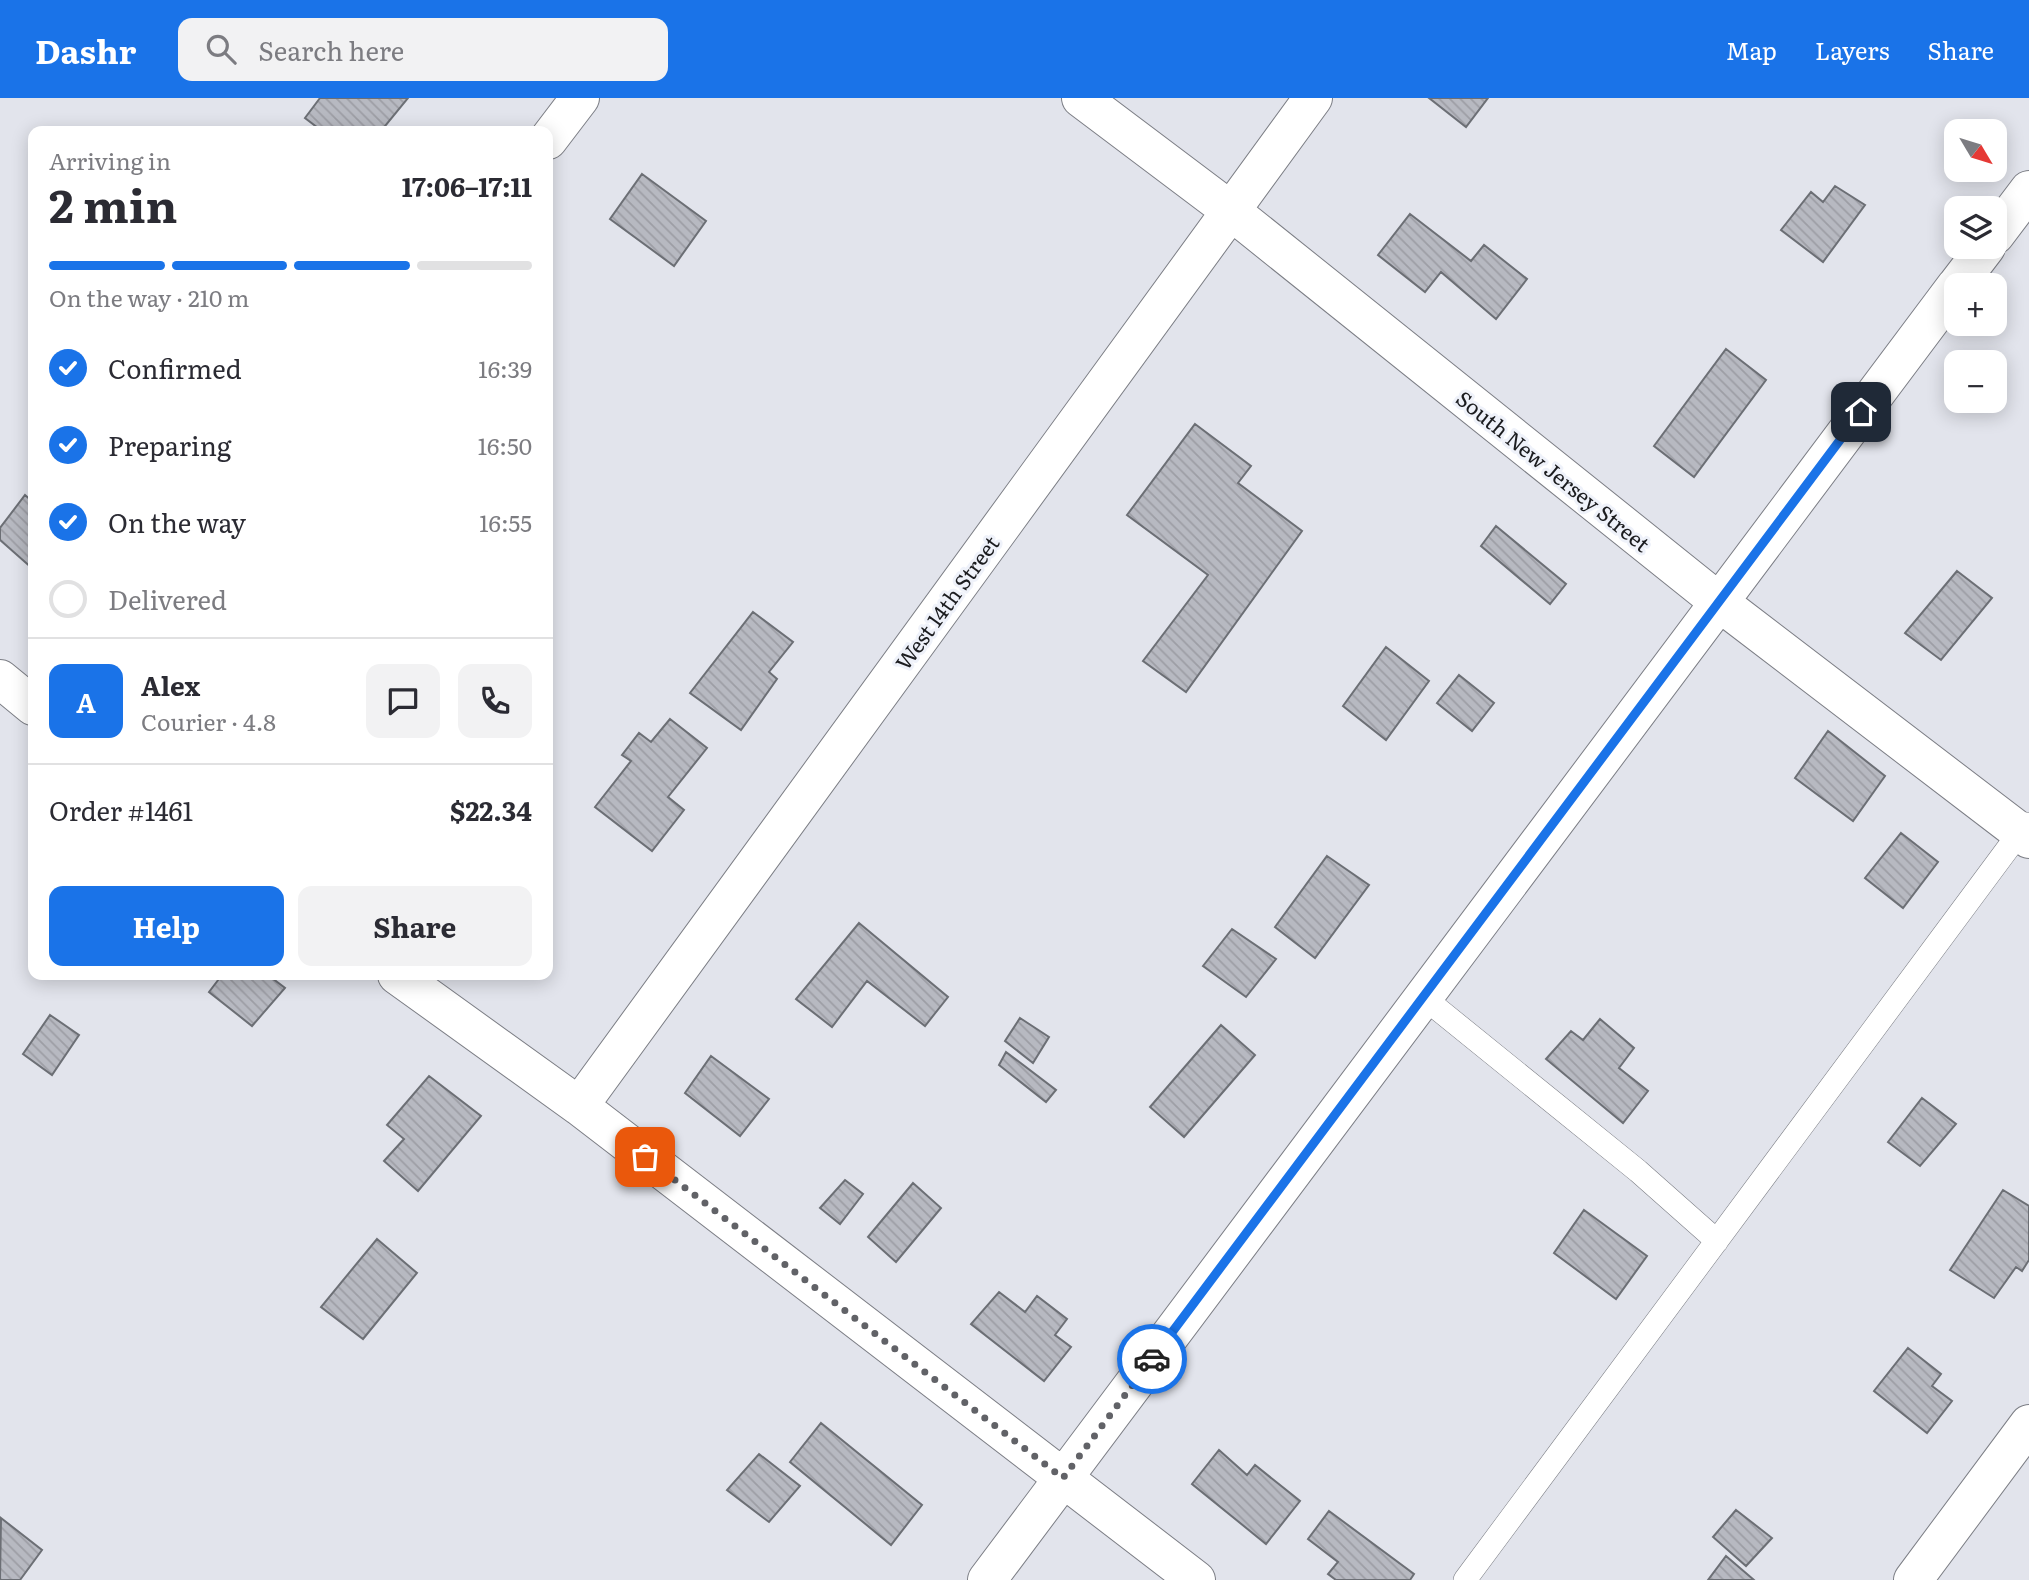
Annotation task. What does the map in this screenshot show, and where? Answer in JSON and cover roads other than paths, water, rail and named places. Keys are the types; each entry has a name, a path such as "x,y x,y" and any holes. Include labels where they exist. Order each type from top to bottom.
{"street":[{"path":"553,133 579,98"},
{"name":"South New Jersey Street","path":"1081,98 1231,211 1719,602 2026,831"},
{"name":"West 14th Street","path":"579,1106 1313,98"},
{"path":"2007,219 2029,190"},
{"path":"987,1580 1944,303"},
{"path":"0,679 28,702"},
{"path":"404,980 579,1106 1196,1580"},
{"path":"1913,1580 2029,1424"}],"lane":[{"path":"1465,1580 2026,831"},
{"path":"1423,997 1638,1171 1717,1241"}]}
